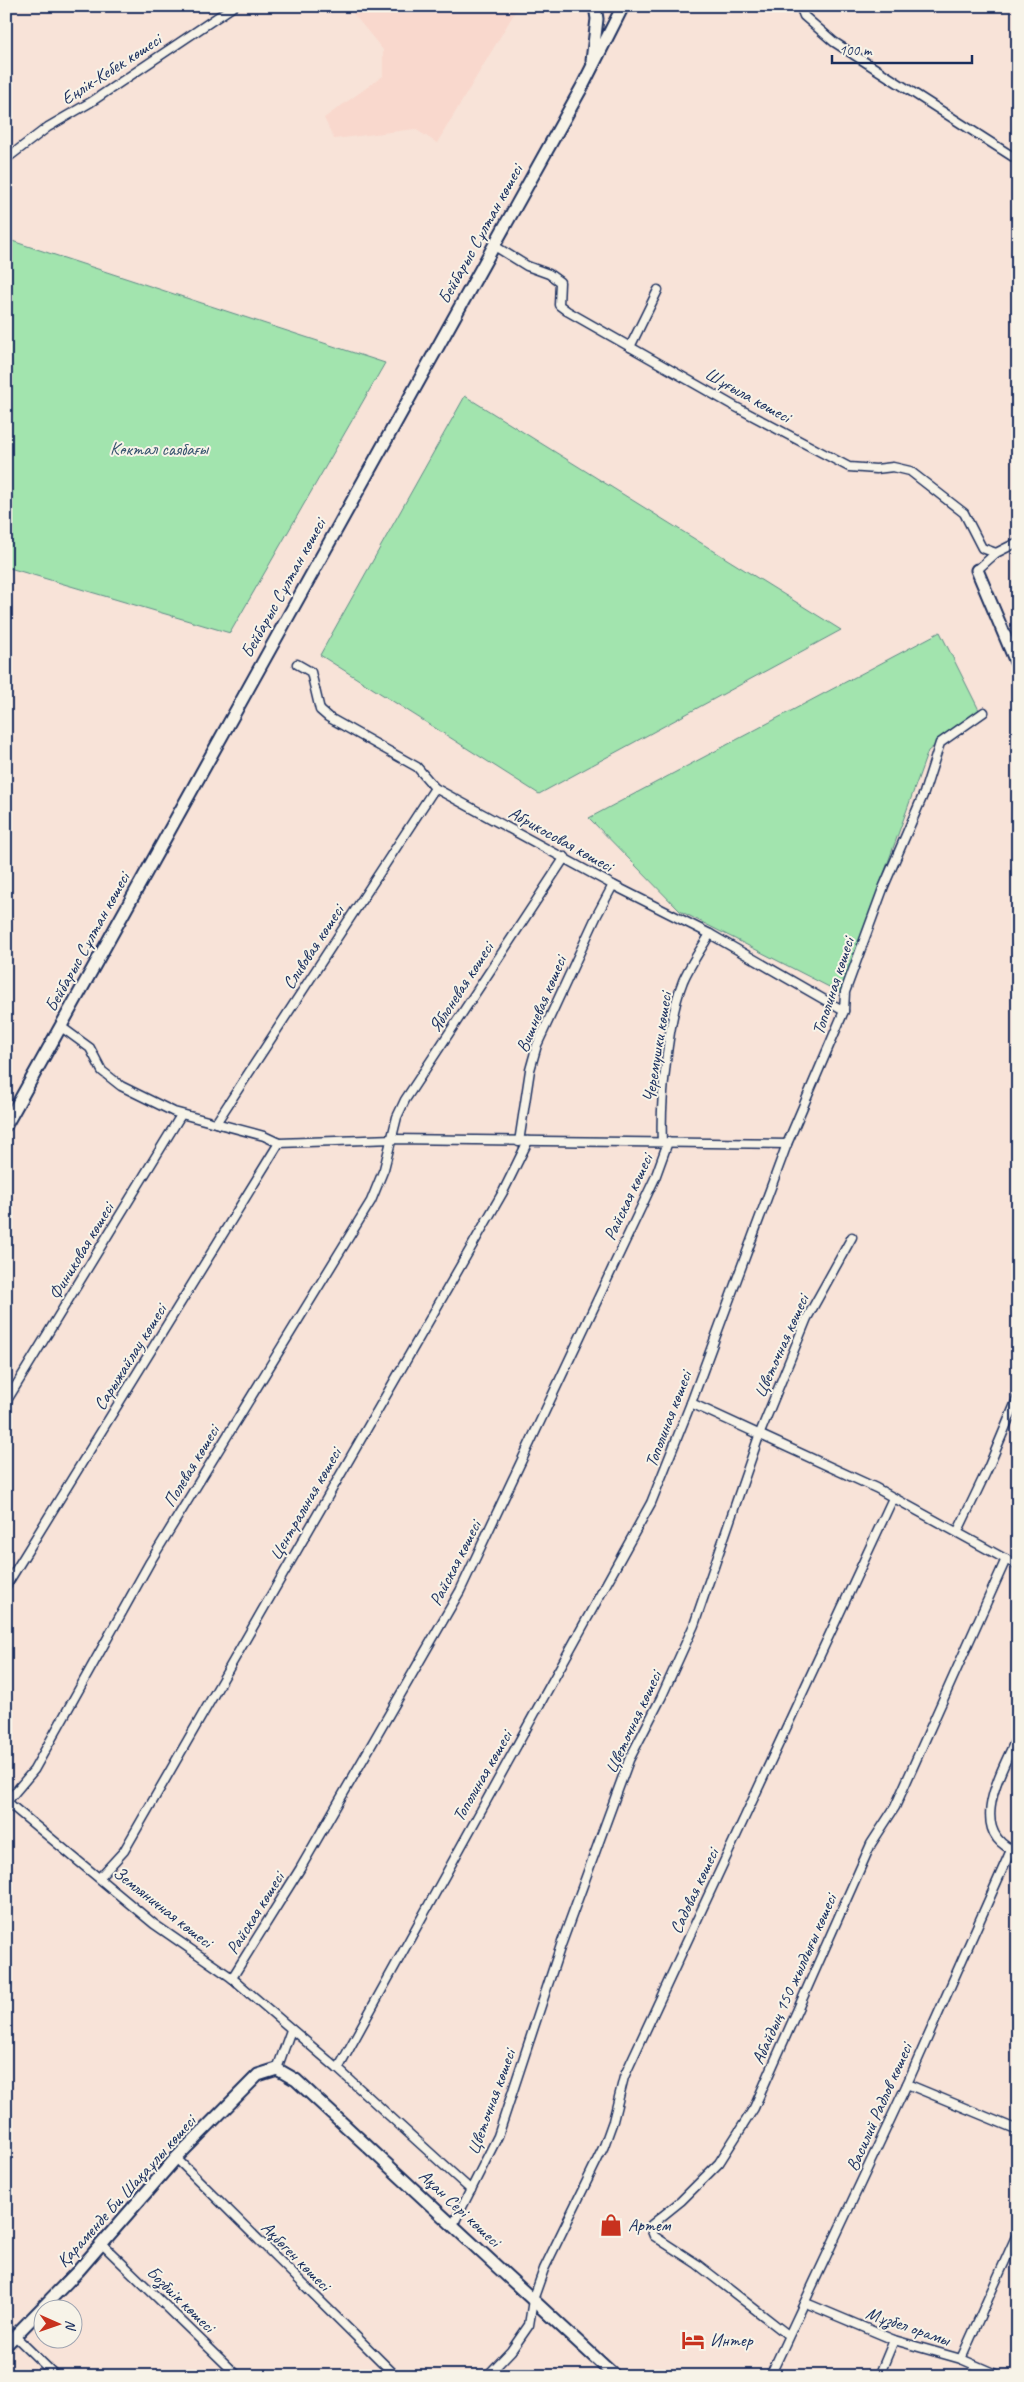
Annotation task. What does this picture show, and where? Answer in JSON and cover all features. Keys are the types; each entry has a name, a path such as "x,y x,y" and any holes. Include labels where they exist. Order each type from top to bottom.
{"street":[{"name":"Еңлік-Кебек көшесі","path":"6,159 48,127 91,102 234,6"},
{"path":"591,68 597,19 595,6"},
{"name":"Бейбарыс Сұлтан көшесі","path":"6,1125 591,68 623,6"},
{"path":"800,6 804,16 834,42 1018,160"},
{"name":"Шұғыла көшесі","path":"493,245 526,266 549,274 560,282 558,305 734,406 849,467 876,470 893,466 910,471 928,487 964,513 982,548 996,553"},
{"path":"630,346 658,290"},
{"path":"1018,542 996,553 976,570 1018,667"},
{"name":"Абрикосовая көшесі","path":"296,664 311,672 320,710 328,717 417,767 435,788 565,857 613,885 710,934 844,1011"},
{"name":"Тополиная көшесі","path":"338,2069 646,1511 691,1403 787,1144 844,1011 845,992 848,983 884,886 924,793 940,743 984,712"},
{"name":"Сливовая көшесі","path":"216,1123 435,788"},
{"name":"Яблоневая көшесі","path":"393,1138 397,1117 405,1100 565,857"},
{"name":"Вишневая көшесі","path":"519,1142 530,1070 537,1046 597,915 613,885"},
{"name":"Черемушки көшесі","path":"665,1142 662,1112 677,1001 684,981 710,934"},
{"path":"60,1026 90,1048 102,1071 121,1086 181,1114 264,1136 279,1143 393,1138 519,1142 787,1144"},
{"name":"Финиковая көшесі","path":"6,1402 181,1114"},
{"name":"Полевая көшесі","path":"7,1802 34,1770 150,1562 370,1201 393,1138"},
{"name":"Центральная көшесі","path":"100,1878 124,1851 503,1192 528,1141"},
{"name":"Райская көшесі","path":"232,1978 300,1869 460,1591 655,1178 665,1142"},
{"name":"Сарыжайлау көшесі","path":"6,1586 279,1143"},
{"name":"Цветочная көшесі","path":"453,2225 498,2136 561,1945 629,1760 661,1698 694,1625 760,1433 807,1318 852,1237"},
{"path":"958,1531 989,1466 1018,1397"},
{"path":"691,1403 760,1433 893,1498 958,1531 1018,1566"},
{"name":"Садовая көшесі","path":"488,2376 511,2351 529,2325 533,2300 551,2253 604,2146 613,2121 624,2077 893,1498"},
{"name":"Абайдың 150 жылдығы көшесі","path":"788,2335 697,2264 654,2236 650,2226 681,2201 719,2163 754,2108 871,1844 898,1800 1006,1558"},
{"path":"1014,1850 1000,1839 993,1829 989,1817 990,1803 1018,1735"},
{"name":"Земляничная көшесі","path":"7,1802 154,1924 232,1978 338,2069 471,2190"},
{"name":"Василий Радлов көшесі","path":"770,2376 788,2335 806,2303 1014,1850"},
{"path":"277,2069 291,2030"},
{"name":"Ақан Сері көшесі","path":"277,2069 296,2080 615,2376"},
{"name":"Қараменде Би Шақаұлы көшесі","path":"6,2345 102,2244 176,2158 258,2075 277,2069"},
{"path":"907,2084 1018,2130"},
{"name":"Ақбөген көшесі","path":"176,2158 396,2376"},
{"path":"961,2359 1018,2232"},
{"name":"Бозбиік көшесі","path":"102,2244 238,2376"},
{"name":"Мұзбел орамы","path":"806,2303 894,2340 961,2359 1000,2376"},
{"path":"15,2336 56,2376"},
{"path":"879,2376 894,2340"}],"shaded area":[{"path":"347,6 524,6 515,12 437,143 415,129 334,139 324,118 383,76 383,50"}],"green space":[{"name":"Көктал саябағы","path":"6,239 385,363 230,633 6,567"},
{"path":"465,396 841,630 539,794 320,655"},
{"path":"940,632 979,710 928,751 841,993 680,911 589,818"}],"place":[{"name":"Артем","path":"611,2225"},
{"name":"Интер","path":"693,2340"}]}
